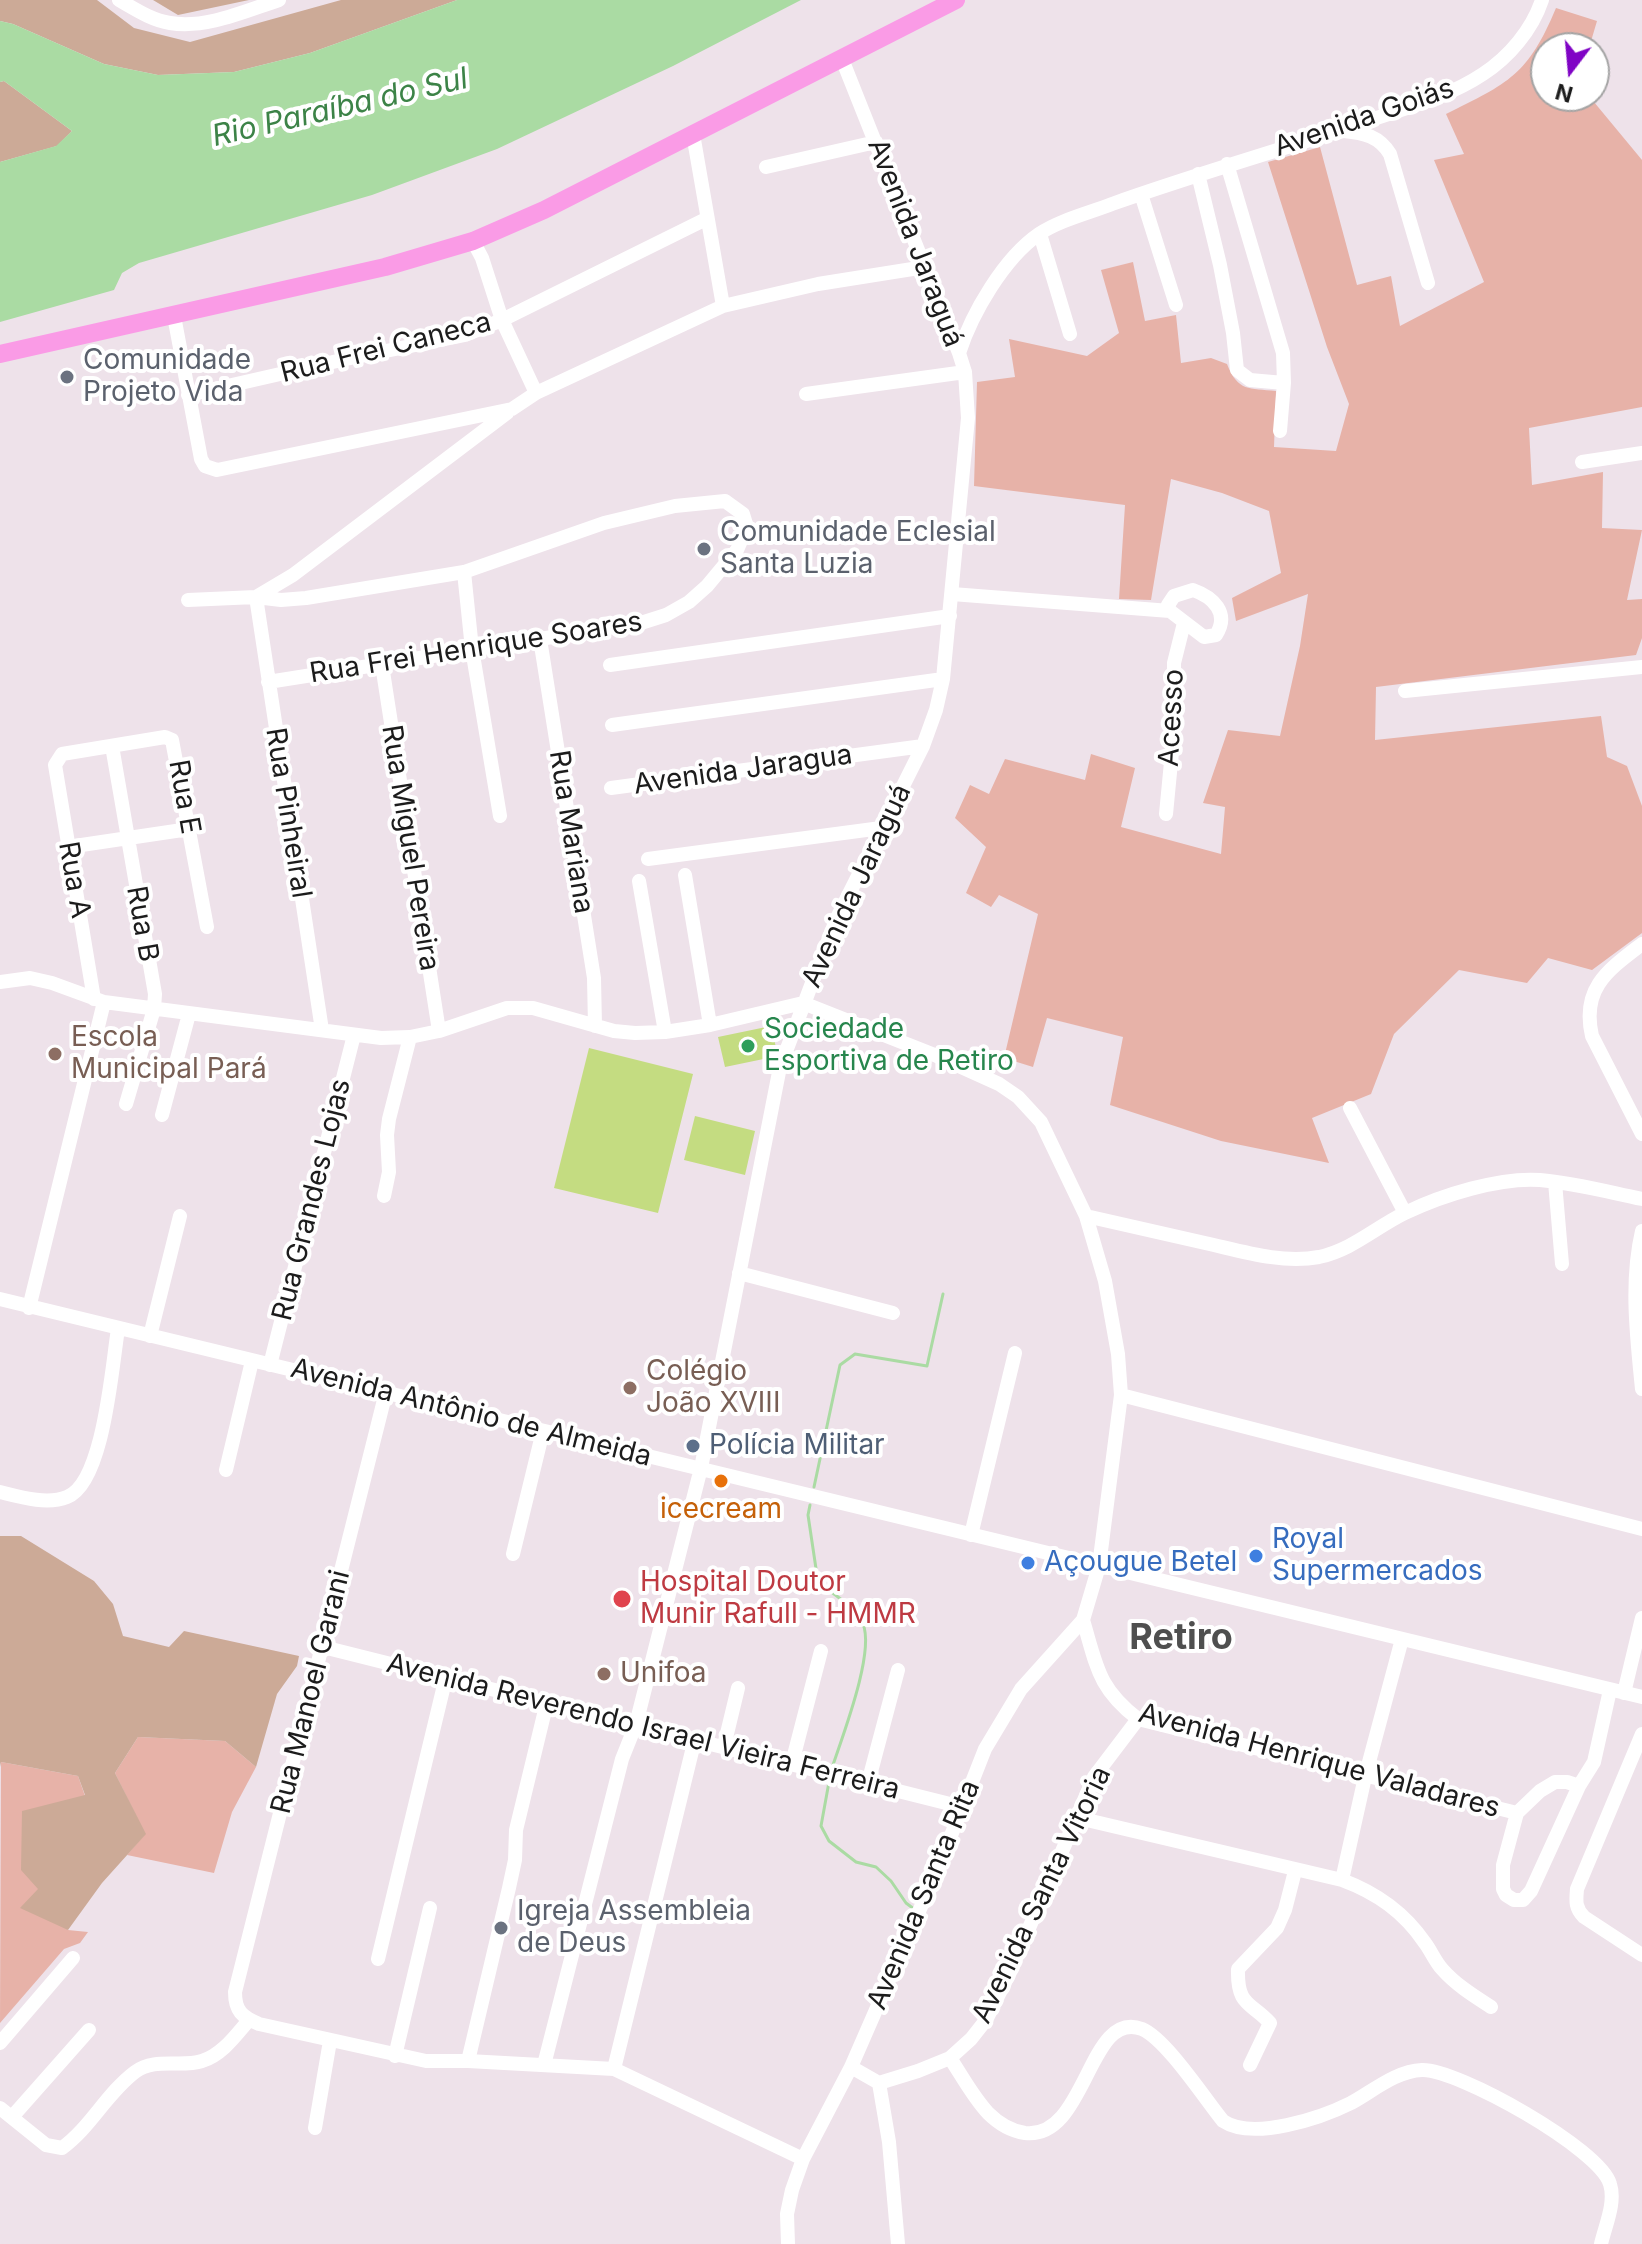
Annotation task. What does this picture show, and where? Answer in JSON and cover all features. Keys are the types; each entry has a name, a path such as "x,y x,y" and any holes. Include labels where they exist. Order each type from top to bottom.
{"main road":[{"path":"0,354 385,267 473,241 544,210 956,0"}],"street":[{"path":"119,0 149,17 169,23 192,24 232,16 279,0"},
{"name":"Avenida Goiás","path":"959,353 980,302 1020,251 1040,234 1227,164 1448,94 1484,74 1516,47 1542,0"},
{"name":"Avenida Jaraguá","path":"544,2065 701,1468 780,1067 836,920 923,746 943,679 968,418 965,372 842,59"},
{"path":"1340,130 1371,136 1383,143 1390,154 1428,283"},
{"path":"693,134 723,306"},
{"path":"766,167 876,142"},
{"path":"1227,164 1283,353 1280,431"},
{"path":"1198,174 1220,265 1237,370 1250,380 1284,383"},
{"path":"1141,194 1176,305"},
{"name":"Rua Frei Caneca","path":"188,395 465,335 502,320 706,219"},
{"path":"1040,234 1070,334"},
{"path":"473,241 482,258 502,320 536,393"},
{"path":"256,597 293,575 536,393 723,306 818,284 925,267"},
{"path":"174,316 201,459 205,466 217,470 512,409"},
{"path":"806,394 965,372"},
{"path":"1582,462 1642,453"},
{"name":"Rua Frei Henrique Soares","path":"188,600 306,598 464,572 604,523 675,506 725,501 743,514 747,527 745,538 707,586 689,602 666,615 644,622 268,682"},
{"path":"464,572 472,649 500,816"},
{"path":"952,594 1170,611 1204,637 1216,635 1222,621 1216,603 1205,594 1193,590 1182,592 1170,601 1170,611"},
{"name":"Rua Pinheiral","path":"256,597 322,1030"},
{"path":"610,665 950,616"},
{"name":"Acesso","path":"1166,814 1174,731 1174,663 1184,623"},
{"name":"Rua Mariana","path":"540,639 594,978 595,1026"},
{"name":"Rua Miguel Pereira","path":"382,665 439,1031"},
{"path":"1405,691 1642,667"},
{"path":"612,725 943,679"},
{"name":"Rua E","path":"56,761 62,754 165,737 172,740 207,927"},
{"name":"Rua B","path":"112,746 155,994 154,1009"},
{"name":"Avenida Jaragua","path":"611,788 923,746"},
{"name":"Rua A","path":"56,761 68,847 99,1000"},
{"path":"648,859 881,828"},
{"path":"68,847 189,829"},
{"path":"685,875 710,1025"},
{"path":"639,881 665,1032"},
{"path":"1642,944 1608,970 1597,985 1588,1020 1597,1045 1642,1134"},
{"path":"0,982 30,978 99,1000 154,1009 354,1035 410,1037 439,1031 491,1012 520,1007 635,1033 710,1025 803,1003"},
{"path":"29,1308 99,1000"},
{"name":"Avenida Santa Rita","path":"788,2244 787,2214 803,2159 851,2067 985,1749 1021,1689 1083,1620 1099,1566 1121,1395 1118,1354 1105,1281 1086,1216 1041,1122 1018,1097 999,1084 803,1003"},
{"path":"126,1104 154,1009"},
{"path":"162,1115 189,1014"},
{"name":"Rua Grandes Lojas","path":"270,1365 354,1035"},
{"path":"384,1196 389,1172 389,1119 410,1037"},
{"path":"1350,1108 1405,1213"},
{"path":"1086,1216 1249,1253 1304,1259 1347,1248 1405,1213 1444,1198 1515,1180 1555,1182 1642,1199"},
{"path":"1555,1182 1562,1264"},
{"path":"150,1336 180,1216"},
{"path":"1642,1231 1636,1308 1642,1389"},
{"path":"739,1273 893,1313"},
{"name":"Avenida Antônio de Almeida","path":"0,1299 1642,1697"},
{"path":"0,1492 46,1500 68,1497 81,1487 92,1468 100,1443 118,1329"},
{"path":"971,1535 1015,1353"},
{"path":"226,1470 252,1361"},
{"name":"Rua Manoel Garani","path":"249,2020 235,2007 235,1992 386,1392"},
{"path":"1121,1395 1642,1529"},
{"path":"513,1554 543,1431"},
{"path":"1579,1786 1555,1782 1540,1791 1517,1813 1503,1865 1503,1889 1514,1900 1523,1900 1531,1891 1579,1786 1594,1762 1642,1618"},
{"name":"Avenida Henrique Valadares","path":"1083,1620 1101,1681 1116,1702 1138,1719 1517,1813"},
{"path":"1342,1880 1365,1777 1402,1639"},
{"name":"Avenida Reverendo Israel Vieira Ferreira","path":"323,1647 962,1807"},
{"path":"792,1763 821,1651"},
{"path":"868,1783 898,1670"},
{"path":"378,1959 446,1677"},
{"path":"724,1746 738,1688"},
{"path":"468,2061 509,1888 515,1860 516,1830 547,1702"},
{"name":"Avenida Santa Vitoria","path":"879,2083 950,2058 971,2039 996,2002 1094,1777 1138,1719"},
{"path":"1642,1728 1642,1735 1577,1889 1576,1903 1577,1910 1584,1917 1642,1955"},
{"path":"614,2069 695,1739"},
{"path":"1074,1817 1342,1880 1381,1898 1400,1913 1425,1941 1442,1969 1464,1990 1491,2007"},
{"path":"1250,2065 1269,2031 1270,2023 1246,2003 1239,1986 1238,1969 1277,1928 1295,1871"},
{"path":"395,2056 430,1908"},
{"path":"0,2043 73,1958"},
{"path":"89,2030 6,2112 46,2145 62,2148 137,2070 158,2064 192,2063 211,2057 232,2040 249,2020 426,2061 614,2069 803,2159"},
{"path":"950,2058 990,2114 1006,2127 1033,2134 1059,2122 1067,2112 1105,2042 1124,2029 1134,2027 1152,2034 1223,2121 1236,2128 1309,2120 1407,2072 1436,2071 1451,2075 1521,2111 1585,2153 1600,2168 1610,2181 1612,2194 1601,2244"},
{"path":"315,2128 330,2041"},
{"path":"851,2067 879,2083 889,2142 898,2244"}],"shaded area":[{"path":"0,0 97,0 134,28 190,42 341,0 457,0 310,53 234,72 158,75 104,64 0,21"},
{"path":"153,0 249,0 178,15"},
{"path":"1556,8 1597,21 1594,32 1546,31"},
{"path":"1530,57 1530,112 1602,112 1642,160 1642,407 1529,428 1532,485 1603,472 1602,528 1642,530 1627,600 1642,599 1642,638 1636,655 1376,687 1375,740 1601,716 1607,757 1627,766 1642,806 1642,933 1592,970 1548,958 1527,983 1459,970 1394,1034 1371,1094 1312,1118 1329,1163 1221,1141 1110,1105 1123,1037 1047,1018 1033,1067 1004,1058 1038,914 999,895 991,907 966,893 986,847 955,818 970,785 989,794 1005,759 1085,780 1091,754 1135,768 1121,827 1221,854 1225,807 1203,803 1228,730 1280,736 1308,594 1236,621 1232,598 1281,573 1269,511 1222,493 1171,479 1151,600 1119,599 1125,505 974,486 977,382 1015,377 1009,339 1087,356 1119,333 1101,270 1133,262 1145,321 1176,315 1181,363 1211,358 1227,364 1240,384 1252,389 1276,391 1274,447 1336,451 1349,404 1327,347 1268,162 1320,147 1357,285 1391,276 1400,326 1484,282 1434,160 1464,154 1446,114 1501,85"},
{"path":"4,81 72,131 57,146 0,162 0,82"},
{"name":"Sociedade Esportiva de Retiro","path":"771,1026 778,1056 725,1067 718,1037"},
{"path":"589,1048 693,1074 658,1213 554,1188"},
{"path":"695,1116 755,1131 745,1175 684,1160"},
{"path":"0,1536 21,1536 94,1581 113,1604 123,1636 169,1647 184,1631 299,1656 297,1666 277,1694 256,1767 225,1741 138,1737 115,1773 146,1834 102,1883 68,1930 20,1908 38,1889 21,1870 22,1811 85,1795 78,1776 1,1762 0,1767"},
{"path":"138,1737 225,1741 256,1767 232,1812 214,1873 127,1855 145,1834 115,1773"},
{"path":"1,1762 78,1776 85,1796 38,1888 68,1930 88,1932 80,1943 64,1949 0,2023"}],"water":[{"name":"Rio Paraíba do Sul","path":"457,0 801,0 673,66 497,149 372,195 139,263 122,273 114,290 0,322 0,162 56,146 72,131 4,81 0,82 0,21 104,64 158,75 234,72 310,53"}],"waterway":[{"path":"814,1487 840,1365 855,1354 927,1366 943,1294"},
{"path":"810,1505 808,1515 818,1582 855,1612 863,1624 866,1637 856,1695 832,1768"},
{"path":"829,1782 821,1826 829,1841 856,1862 876,1867 914,1909"}],"place":[{"name":"Comunidade Projeto Vida","path":"67,377"},
{"name":"Comunidade Eclesial Santa Luzia","path":"704,549"},
{"name":"Sociedade Esportiva de Retiro","path":"748,1046"},
{"name":"Escola Municipal Pará","path":"55,1054"},
{"name":"Colégio João XVIII","path":"630,1388"},
{"name":"Polícia Militar","path":"693,1446"},
{"name":"icecream","path":"721,1481"},
{"name":"Royal Supermercados","path":"1256,1556"},
{"name":"Açougue Betel","path":"1028,1563"},
{"name":"Hospital Doutor Munir Rafull - HMMR","path":"622,1599"},
{"name":"Unifoa","path":"604,1674"},
{"name":"Igreja Assembleia de Deus","path":"501,1928"}],"district":[{"name":"Retiro","path":"1181,1638"}]}
